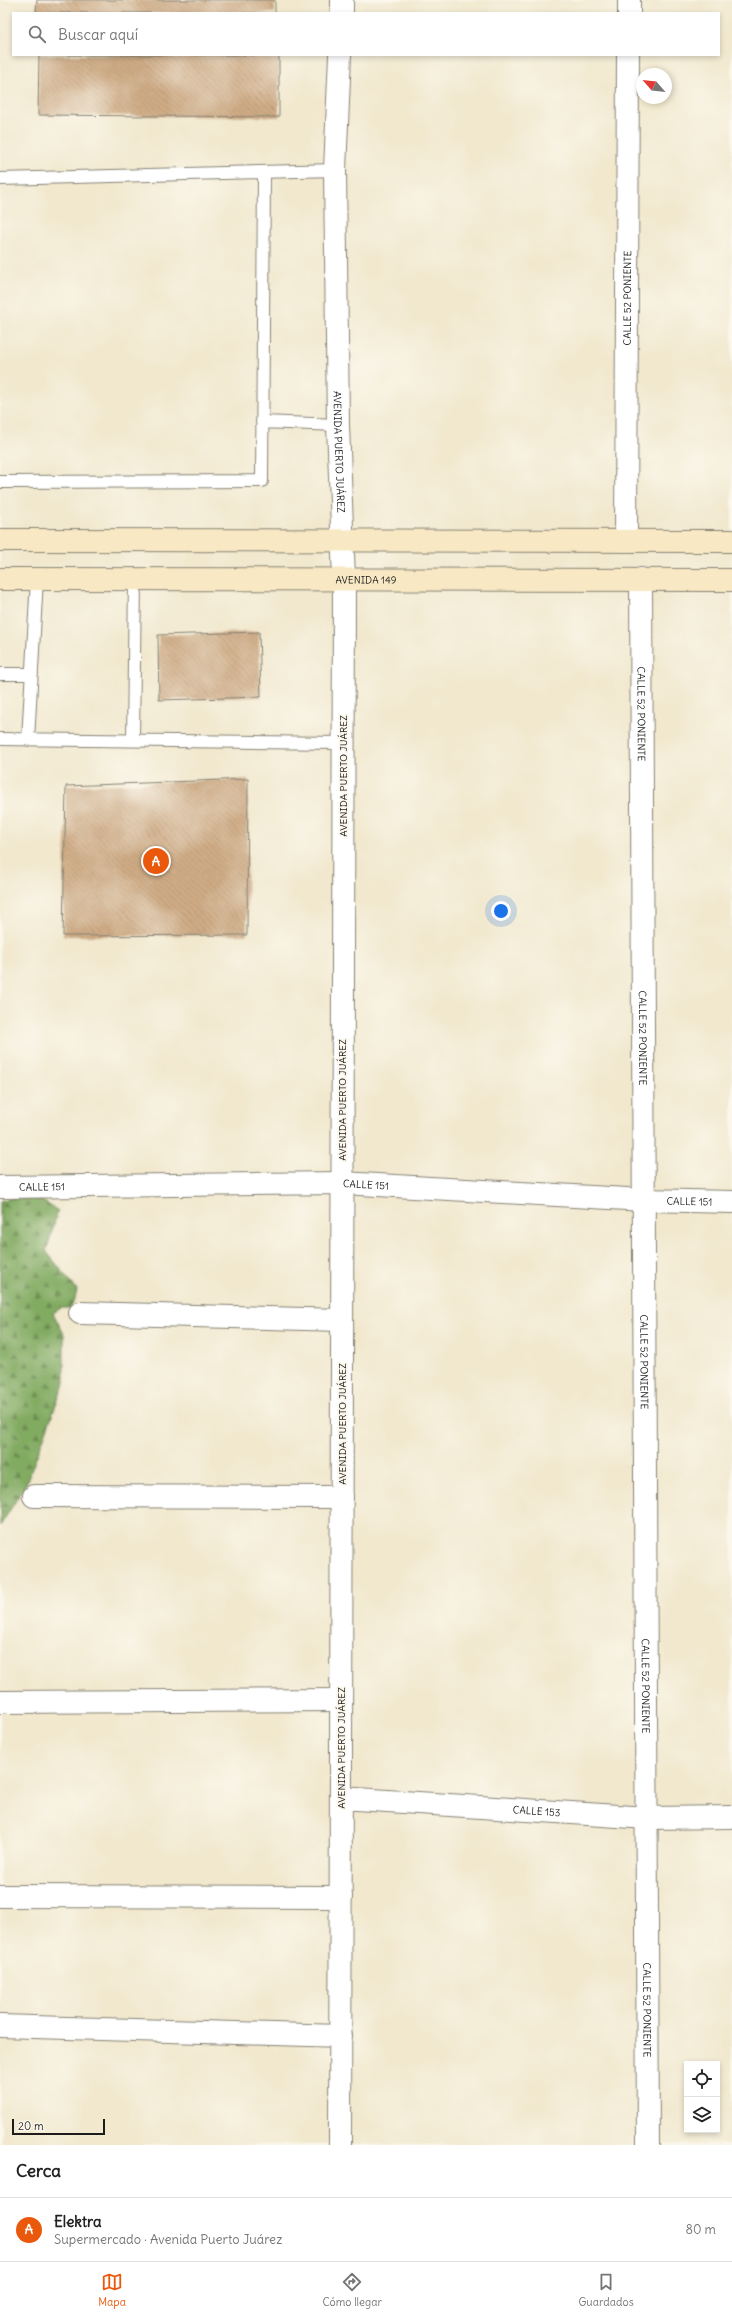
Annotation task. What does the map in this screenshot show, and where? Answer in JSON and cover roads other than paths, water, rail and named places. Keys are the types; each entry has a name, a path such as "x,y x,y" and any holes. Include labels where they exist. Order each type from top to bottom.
{"main road":[{"path":"0,540 732,541"},
{"name":"AVENIDA 149","path":"0,579 732,580"}],"street":[{"path":"342,0 342,12"},
{"path":"629,0 629,12"},
{"name":"AVENIDA PUERTO JUÁREZ","path":"340,56 335,170 338,425 344,579 340,2145"},
{"name":"CALLE 52 PONIENTE","path":"626,541 628,56"},
{"name":"CALLE 52 PONIENTE","path":"641,579 648,1818 648,2145"},
{"name":"CALLE 151","path":"0,1187 342,1183 644,1200 732,1202"},
{"path":"80,1313 342,1320"},
{"path":"34,1496 342,1497"},
{"path":"0,1702 341,1700"},
{"name":"CALLE 153","path":"341,1798 648,1818 732,1817"},
{"path":"0,1896 341,1897"},
{"path":"0,2026 341,2036"}],"lane":[{"path":"0,179 335,170"},
{"path":"0,482 262,481 264,172"},
{"path":"262,422 338,425"},
{"path":"28,740 37,579"},
{"path":"133,740 136,579"},
{"path":"0,674 32,674"},
{"path":"0,739 343,743"}],"place":[{"name":"Elektra","path":"156,861"}]}
